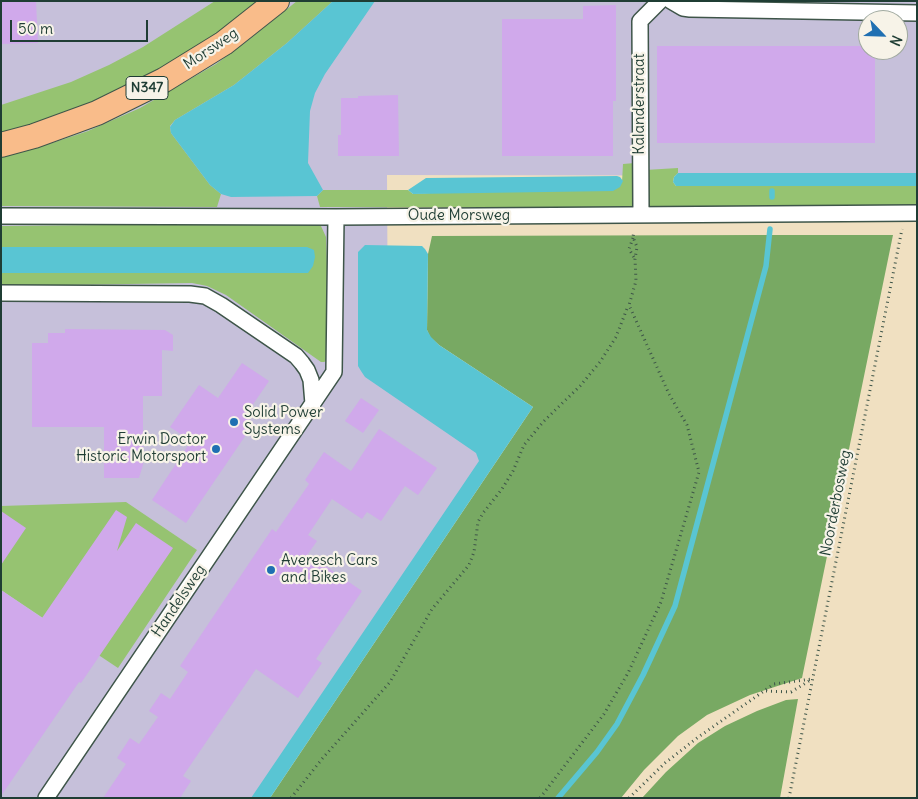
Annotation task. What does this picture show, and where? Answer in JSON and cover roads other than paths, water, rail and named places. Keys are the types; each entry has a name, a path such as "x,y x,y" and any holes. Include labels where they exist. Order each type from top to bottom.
{"main road":[{"name":"Morsweg","path":"1,144 34,136 97,113 164,80 224,43 277,1"}],"street":[{"name":"Kalanderstraat","path":"641,214 640,21 660,1"},
{"path":"671,1 683,8 690,9 917,12"},
{"name":"Oude Morsweg","path":"1,216 336,217 911,212"},
{"name":"Handelsweg","path":"46,798 334,372 336,217"},
{"path":"1,293 190,294 205,296 229,310 296,356 308,370 311,380 313,404"}],"water":[{"path":"333,1 375,1 325,74 315,93 310,111 308,163 323,190 317,196 231,197 221,194 210,185 171,133 170,127 175,120 234,85 287,43"},
{"path":"678,173 917,173 917,186 676,186 673,182 674,177"},
{"path":"617,176 623,181 620,187 613,191 413,194 408,190 426,178"},
{"path":"365,245 422,246 428,254 427,330 431,337 439,345 533,407 270,798 251,798 479,461 476,453 365,377 358,366 358,252"},
{"path":"1,247 307,247 314,250 315,257 313,266 308,273 1,273"}],"waterway":[{"path":"772,191 772,197"},
{"path":"558,798 597,752 617,724 643,675 675,606 766,266 770,229"}],"place":[{"name":"Solid Power Systems","path":"234,422"},
{"name":"Erwin Doctor Historic Motorsport","path":"216,449"},
{"name":"Averesch Cars and Bikes","path":"271,570"}]}
